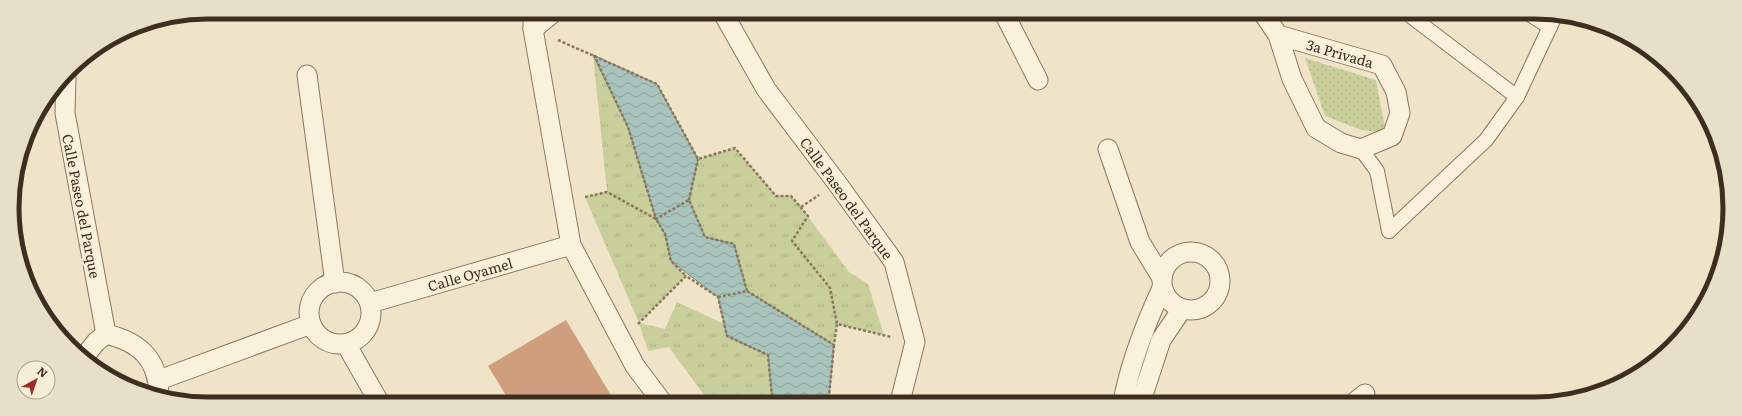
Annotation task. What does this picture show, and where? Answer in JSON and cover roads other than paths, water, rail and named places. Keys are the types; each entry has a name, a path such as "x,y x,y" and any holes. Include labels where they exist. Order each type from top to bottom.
{"street":[{"name":"Calle Paseo del Parque","path":"726,19 766,89 894,262 914,342 901,397"},
{"path":"1007,19 1038,80"},
{"path":"1267,19 1278,36"},
{"path":"1415,19 1516,97"},
{"path":"1538,19 1550,27"},
{"path":"1362,149 1377,171 1389,231 1486,140 1516,97 1553,20"},
{"path":"533,21 571,245 635,366 658,397"},
{"name":"3a Privada","path":"1278,36 1382,65 1396,92 1400,113 1392,136 1362,149 1341,143 1316,128 1292,79 1278,36"},
{"path":"307,75 335,283"},
{"name":"Calle Paseo del Parque","path":"66,83 65,113 106,334"},
{"path":"1108,149 1140,242 1162,283 1166,298 1173,305 1182,310 1193,311 1203,308 1211,303 1217,295 1220,285 1220,275 1216,265 1200,253 1189,252 1179,254 1170,260 1165,268 1162,283 1128,376 1124,397"},
{"name":"Calle Oyamel","path":"370,303 571,245"},
{"path":"335,283 346,283 356,287 364,294 370,303 372,314 364,334 356,340 346,344 335,344 325,340 317,333 311,324 309,313 314,298 325,286 335,283"},
{"path":"1143,397 1161,340 1182,310"},
{"path":"87,353 96,342 106,334 121,337 140,349 154,366 159,387 311,324"},
{"path":"346,344 376,397"}],"water":[{"path":"593,55 657,84 698,159 689,200 705,237 734,244 747,291 834,345 829,396 772,397 768,355 727,336 718,297 671,261 665,234 656,219 628,127"}]}
